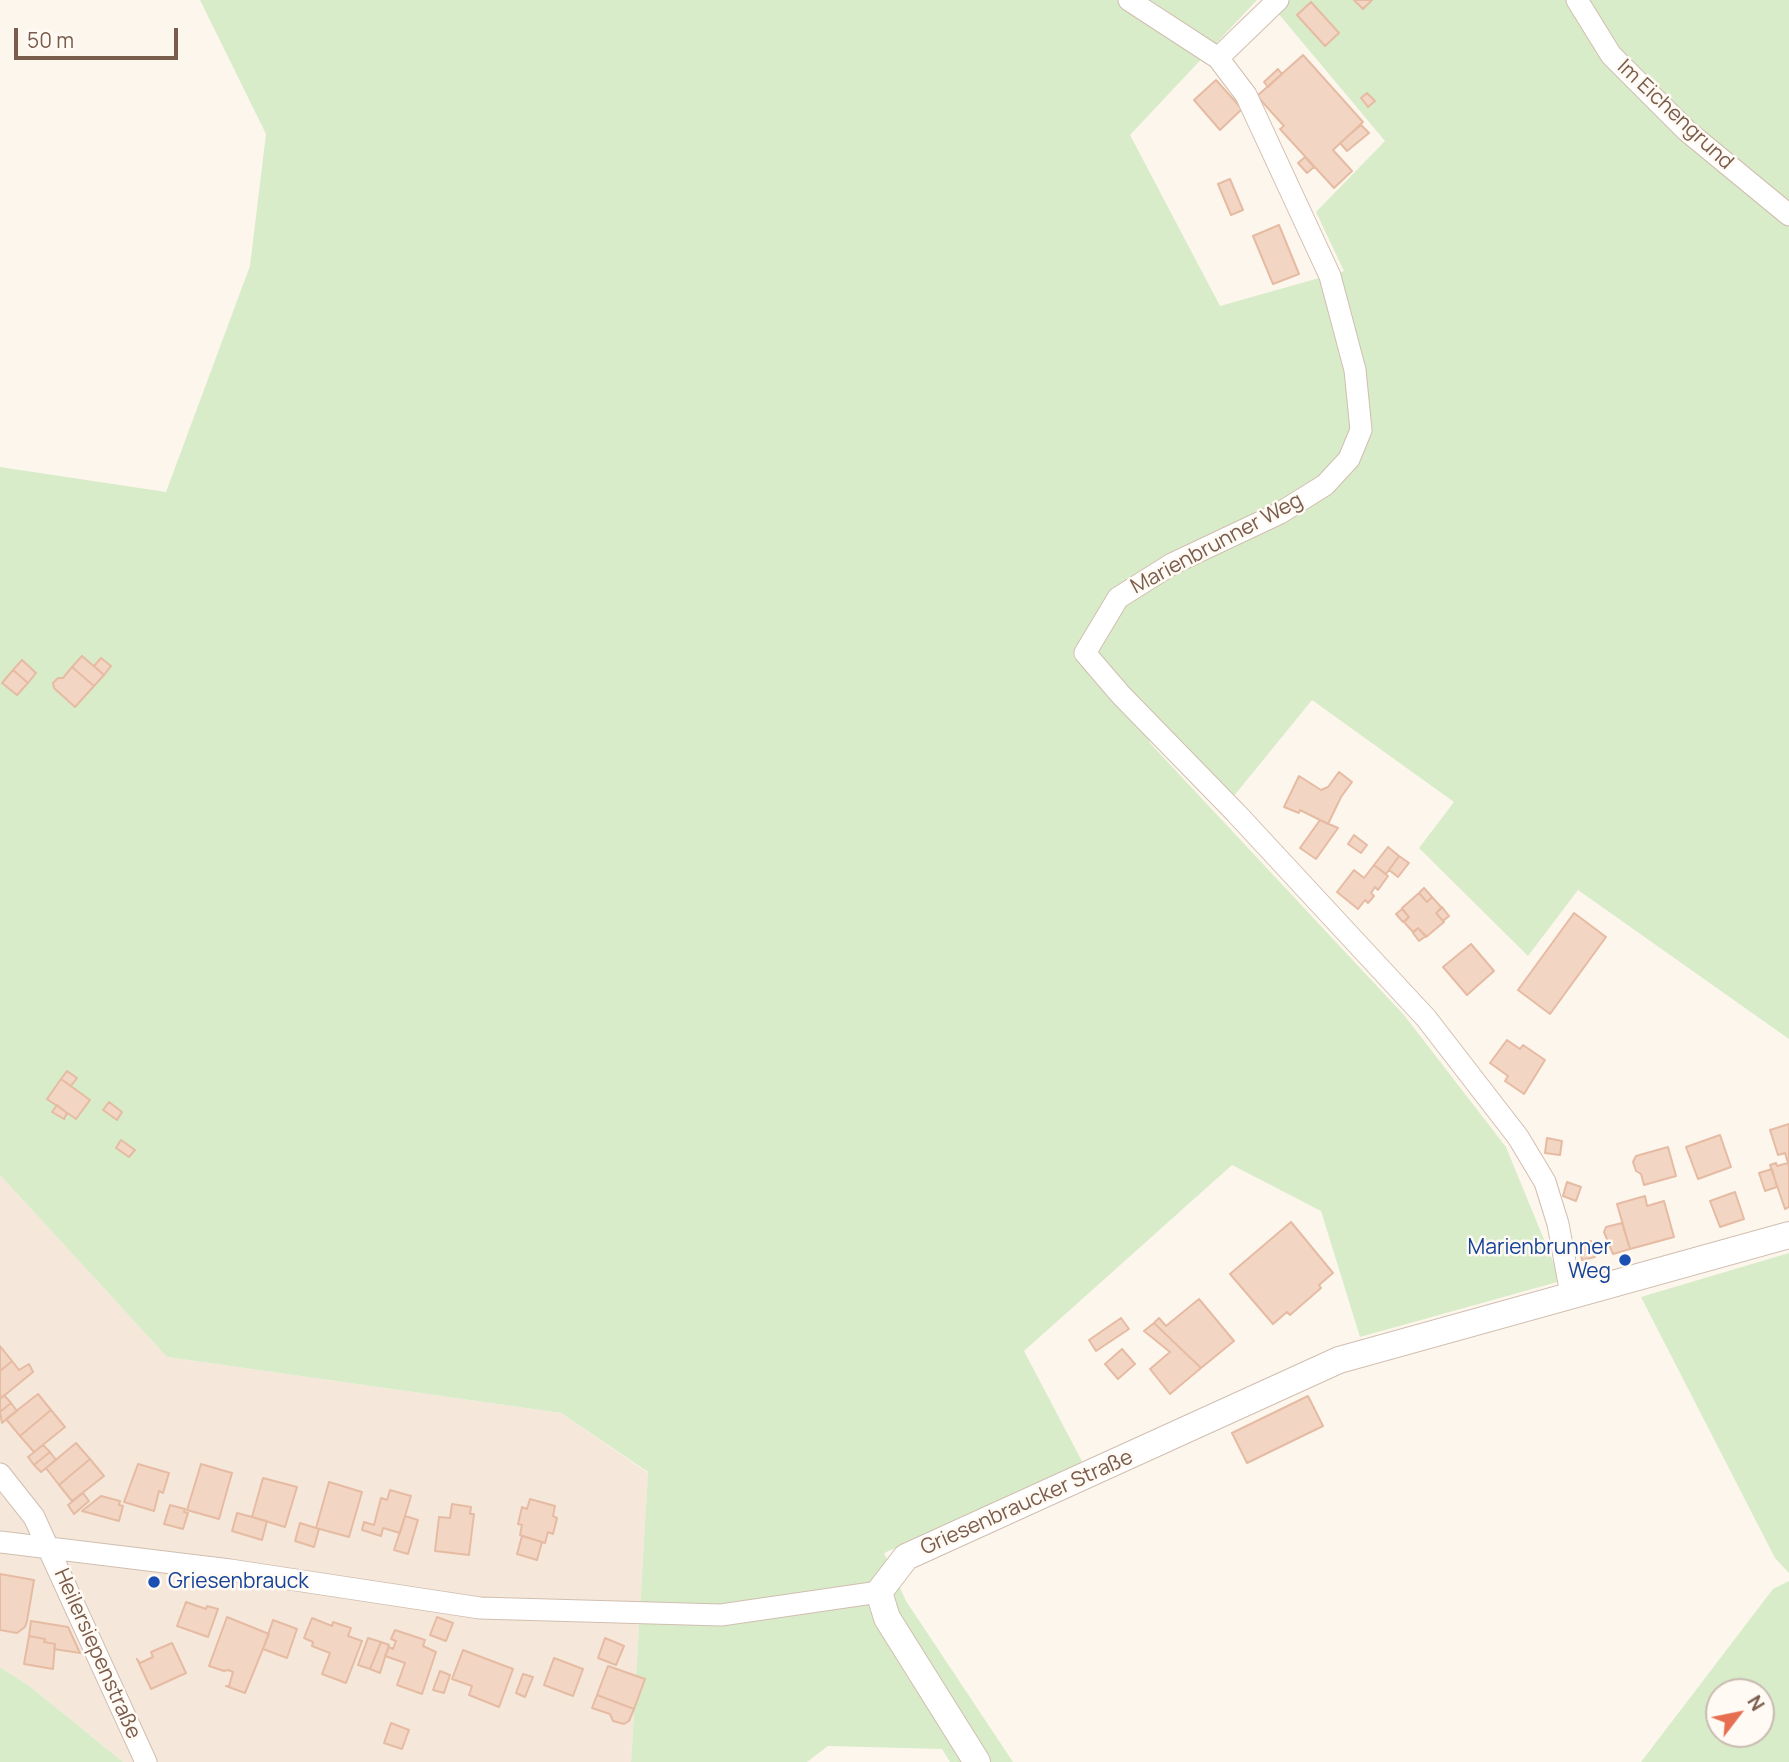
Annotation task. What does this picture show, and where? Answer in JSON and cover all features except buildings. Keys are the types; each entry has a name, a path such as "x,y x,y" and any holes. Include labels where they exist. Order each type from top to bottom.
{"street":[{"name":"Marienbrunner Weg","path":"1129,0 1218,58 1245,95 1330,276 1355,370 1361,430 1349,459 1325,485 1280,513 1172,564 1118,598 1085,653 1121,695 1236,813 1426,1018 1518,1137 1545,1182 1558,1224 1571,1294"},
{"path":"1218,58 1278,0"},
{"name":"Im Eichengrund","path":"1577,0 1611,55 1687,131 1789,215"},
{"name":"Griesenbraucker Straße","path":"879,1592 906,1557 1339,1360 1789,1235"},
{"name":"Heilersiepenstraße","path":"0,1474 34,1517 146,1762"},
{"path":"0,1542 230,1570 480,1608 721,1615 879,1592 887,1618 976,1762"}],"shaded area":[{"name":"Griesenbrauck","path":"0,1175 167,1357 561,1413 648,1473 631,1762 123,1762 32,1688 0,1667"}],"green space":[{"path":"200,0 1257,0 1130,135 1220,306 1344,271 1316,212 1385,141 1267,0 1789,0 1789,1039 1578,890 1528,956 1419,848 1454,802 1312,700 1233,797 1162,725 1149,742 1404,1015 1506,1147 1561,1281 1360,1337 1321,1211 1232,1165 1024,1351 1085,1467 884,1553 906,1601 1013,1762 950,1762 942,1749 828,1746 807,1762 631,1762 648,1472 561,1413 167,1357 0,1175 0,467 166,492 250,266 266,134"},
{"path":"1789,1253 1789,1573 1775,1558 1641,1297"},
{"path":"1789,1581 1789,1762 1641,1762 1705,1678 1705,1748 1775,1748 1775,1678 1705,1678 1773,1589"},
{"path":"0,1667 32,1688 123,1762 0,1762"}],"place":[{"name":"Marienbrunner Weg","path":"1625,1260"},
{"name":"Griesenbrauck","path":"154,1582"}]}
